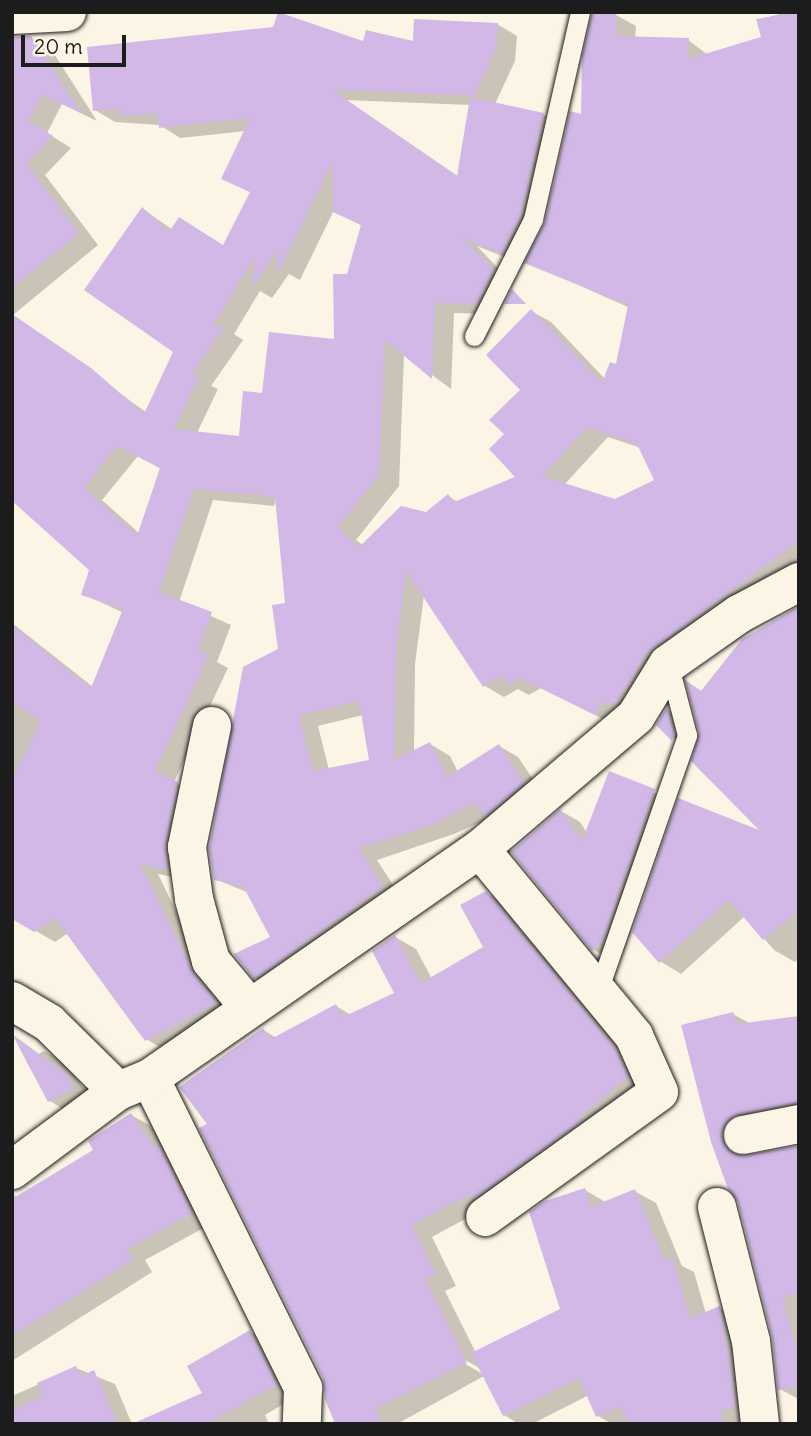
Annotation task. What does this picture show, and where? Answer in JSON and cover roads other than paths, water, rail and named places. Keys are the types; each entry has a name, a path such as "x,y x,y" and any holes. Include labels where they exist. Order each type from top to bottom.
{"street":[{"path":"12,15 67,12"},
{"path":"12,1170 480,849 636,716 668,664 739,614 799,582"},
{"path":"212,726 187,847 194,899 211,961 249,1006"},
{"path":"480,849 634,1036 659,1092 485,1217"},
{"path":"12,1001 49,1023 134,1085 303,1388 302,1424"},
{"path":"743,1135 799,1124"},
{"path":"717,1207 751,1341 760,1424"}],"lane":[{"path":"474,336 533,219 580,12"},
{"path":"598,991 687,735 668,664"}]}
